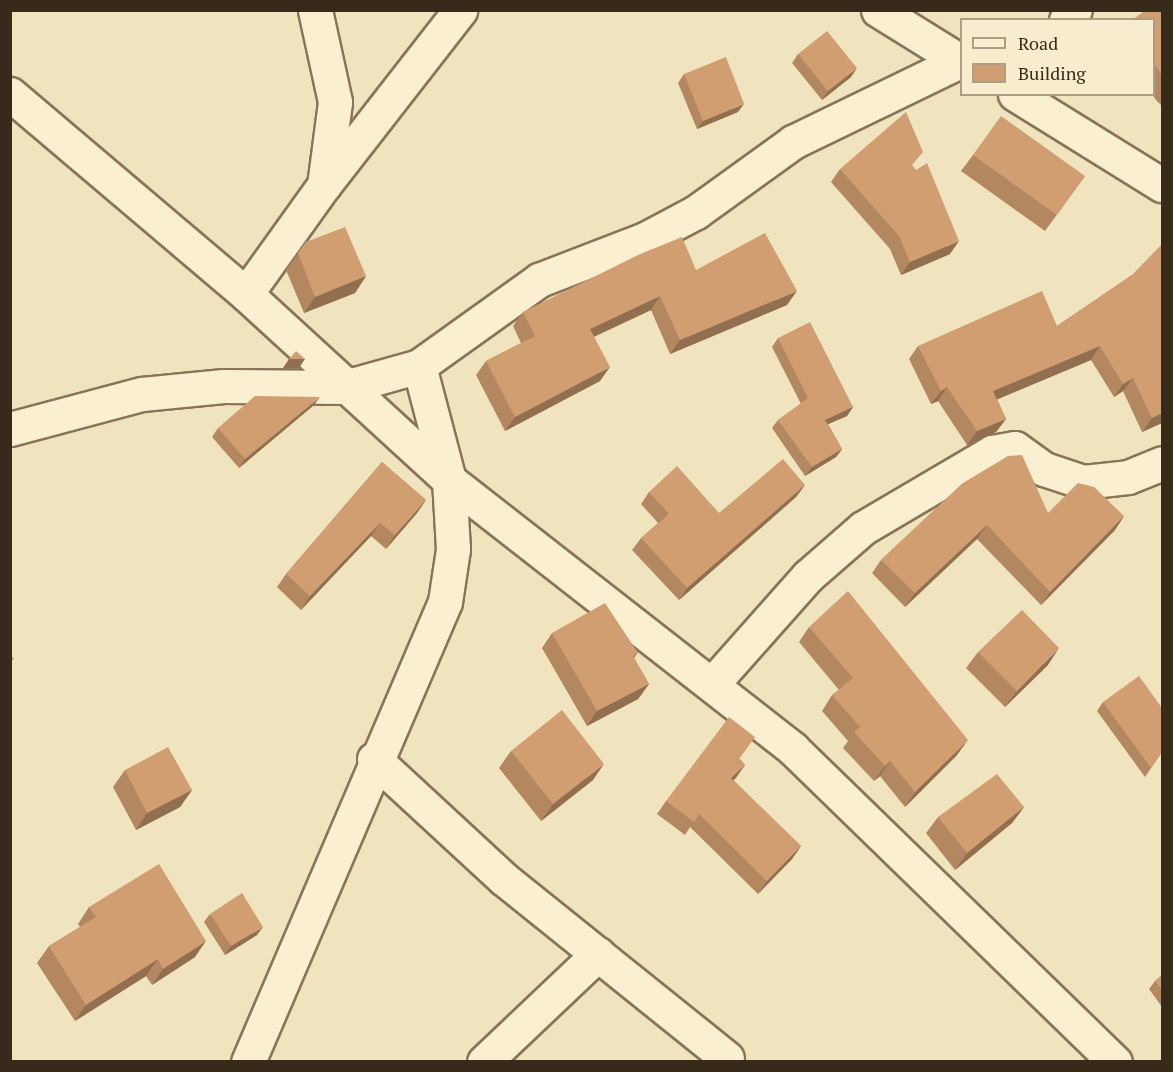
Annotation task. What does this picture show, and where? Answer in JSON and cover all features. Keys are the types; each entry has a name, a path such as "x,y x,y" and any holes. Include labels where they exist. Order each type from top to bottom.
{"street":[{"path":"315,10 335,102 324,185"},
{"path":"246,294 324,185 460,10"},
{"path":"878,10 960,60"},
{"path":"10,429 142,394 224,386 345,387 419,366 539,280 645,239 696,212 793,142 960,61"},
{"path":"10,94 246,294 449,480 713,683 793,749 1115,1062"},
{"path":"1018,96 1162,185"},
{"path":"248,1062 374,759 429,651 445,602 453,549 449,480 419,366"},
{"path":"713,683 808,576 863,528 992,453 1015,447 1044,468 1083,482 1128,477 1162,462"},
{"path":"374,759 504,879 727,1058"},
{"path":"484,1062 598,954"}],"building":[{"path":"1146,10 1162,10 1162,76 1155,65 1155,18 1135,18"},
{"path":"827,31 857,68 828,91 798,54"},
{"path":"726,57 744,104 703,121 684,74"},
{"path":"906,112 923,152 912,165 916,170 927,163 959,241 910,262 899,236 840,169"},
{"path":"1001,116 1085,176 1057,215 973,155"},
{"path":"345,227 366,276 315,297 298,253 306,242"},
{"path":"765,233 797,291 680,340 660,296 590,329 610,367 515,417 486,361 535,336 523,312 638,255 682,237 696,270"},
{"path":"1162,244 1162,413 1152,418 1133,378 1123,384 1100,346 993,391 1006,419 977,431 947,387 941,391 918,346 1042,291 1057,326 1132,275"},
{"path":"810,322 853,407 825,420 842,449 812,467 778,420 808,398 778,338"},
{"path":"296,351 305,359 289,359"},
{"path":"255,396 320,397 245,459 218,428"},
{"path":"1022,455 1048,513 1078,483 1094,487 1124,516 1050,592 987,525 915,593 881,560 963,483 1008,456"},
{"path":"783,459 805,485 687,588 641,538 669,514 649,492 677,466 719,513"},
{"path":"382,462 426,500 395,535 380,523 310,596 286,574"},
{"path":"848,591 968,740 915,792 890,761 885,766 854,732 860,727 832,695 853,678 809,627"},
{"path":"605,603 638,653 633,656 649,684 597,711 552,633"},
{"path":"1022,610 1059,648 1017,691 978,652"},
{"path":"1139,676 1162,708 1162,752 1151,768 1103,702"},
{"path":"562,710 604,764 553,804 511,751"},
{"path":"729,717 755,737 739,759 745,765 731,778 801,846 767,881 699,814 694,822 666,801"},
{"path":"168,747 192,790 147,813 125,770"},
{"path":"997,774 1024,807 967,853 938,817"},
{"path":"159,864 206,941 163,969 158,959 86,1005 49,946 96,917 89,907"},
{"path":"242,893 263,927 231,946 210,914"},
{"path":"1162,975 1162,990 1155,981"}]}
